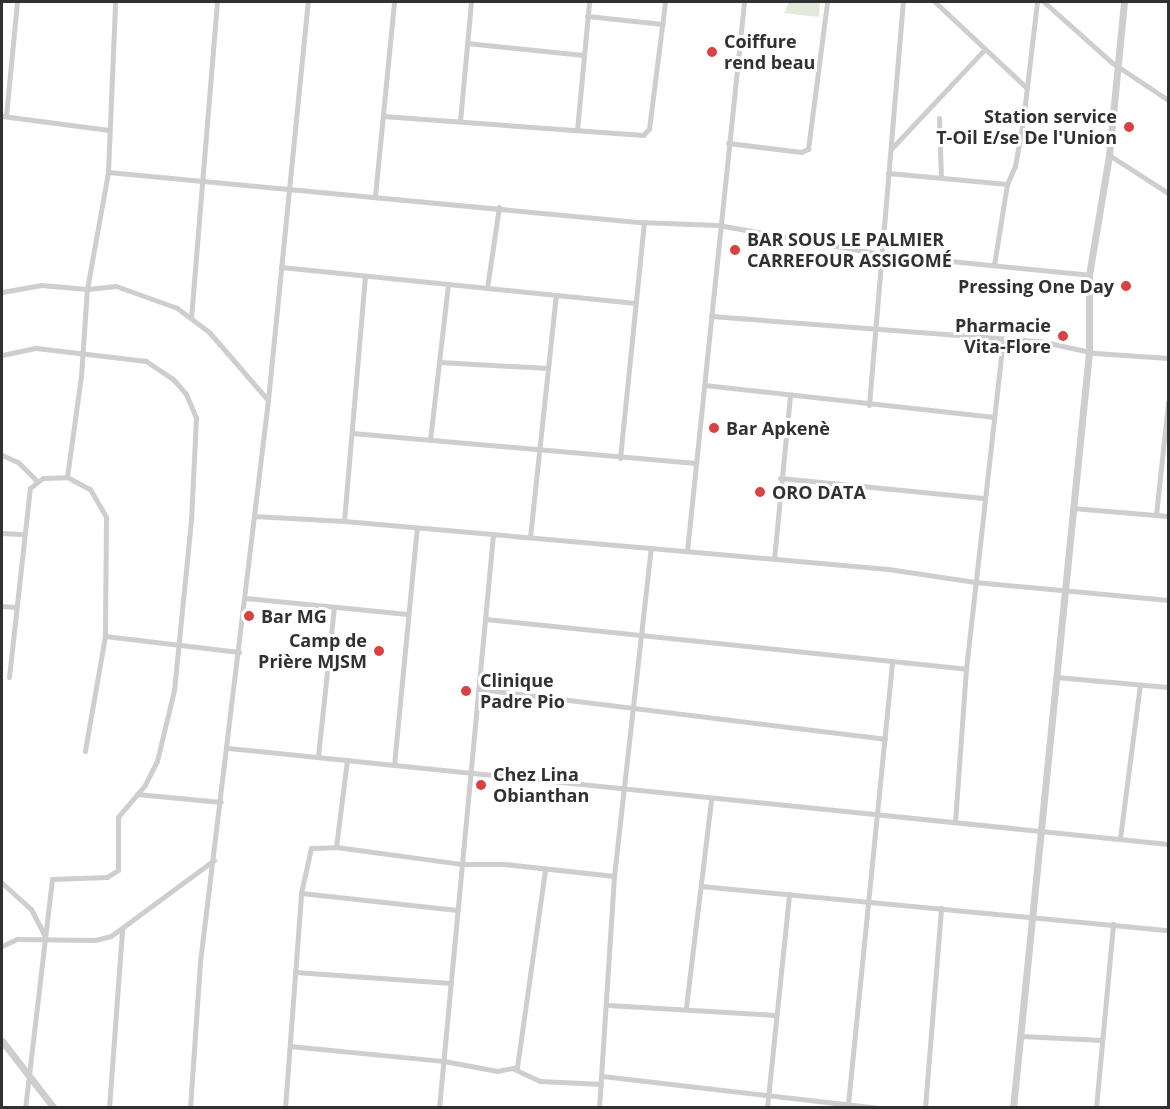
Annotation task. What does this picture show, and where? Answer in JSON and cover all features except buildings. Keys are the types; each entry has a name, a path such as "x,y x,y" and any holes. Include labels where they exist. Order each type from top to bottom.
{"street":[{"path":"17,2 4,116 109,130"},
{"path":"67,477 82,355 87,289 108,172 115,2"},
{"path":"191,318 217,2"},
{"path":"190,1107 199,971 228,748 268,400 308,2"},
{"path":"375,196 394,2"},
{"path":"460,121 471,2"},
{"path":"577,130 589,2"},
{"path":"383,116 647,133 665,2"},
{"path":"687,551 718,225 744,2"},
{"path":"728,143 801,152 808,150 827,2"},
{"path":"869,405 903,2"},
{"path":"936,2 1027,88"},
{"path":"994,265 1007,184 1015,166 1037,2"},
{"path":"1044,2 1117,67 1168,99"},
{"path":"1013,1107 1089,352 1089,275 1109,155 1124,2"},
{"path":"587,16 663,24"},
{"path":"467,43 583,55"},
{"path":"890,150 985,49"},
{"path":"939,118 941,178"},
{"path":"1109,155 1168,193"},
{"path":"108,172 288,186 644,223 718,225 880,254 1089,275"},
{"path":"888,173 1007,184"},
{"path":"487,288 499,207"},
{"path":"620,458 644,223"},
{"path":"281,267 635,303"},
{"path":"344,521 365,276"},
{"path":"429,440 448,284"},
{"path":"2,292 41,285 87,289 116,286 177,308 219,343 268,400"},
{"path":"530,537 556,295"},
{"path":"711,316 875,327 1058,344 1089,352 1168,358"},
{"path":"955,822 966,669 983,498 1003,339"},
{"path":"2,355 36,348 146,361 173,379 193,407 196,418 194,473 174,690 158,761 137,794 118,817 115,827 120,857 118,870 107,877 52,879 25,1107"},
{"path":"439,362 548,368"},
{"path":"704,385 994,417"},
{"path":"774,559 780,478 790,396"},
{"path":"1156,515 1166,438 1168,402"},
{"path":"352,433 539,452 696,463"},
{"path":"2,455 18,462 36,480"},
{"path":"36,480 67,477 90,489 106,517 105,636 85,751"},
{"path":"780,478 983,498"},
{"path":"9,677 27,497 36,480"},
{"path":"1072,508 1168,516"},
{"path":"254,516 344,521 888,569 975,582 1168,600"},
{"path":"393,765 417,528"},
{"path":"2,533 24,534"},
{"path":"439,1107 493,535"},
{"path":"599,1107 608,1005 614,876 626,790 651,548"},
{"path":"245,598 407,614"},
{"path":"2,606 16,607"},
{"path":"318,756 334,607"},
{"path":"486,619 966,669"},
{"path":"105,636 239,652"},
{"path":"848,1104 892,662"},
{"path":"1056,677 1168,687"},
{"path":"1120,838 1140,685"},
{"path":"479,688 885,739"},
{"path":"228,748 711,800 1168,844"},
{"path":"336,847 347,760"},
{"path":"137,794 221,802"},
{"path":"686,1007 711,800"},
{"path":"285,1107 301,893 309,850 319,846 336,847 461,864 504,864 545,871 614,876"},
{"path":"2,946 17,939 95,940 122,929 214,860"},
{"path":"514,1069 520,1063 533,934 545,871"},
{"path":"2,883 31,909 46,939"},
{"path":"701,886 941,909 1033,915 1168,930"},
{"path":"301,893 458,910"},
{"path":"767,1107 789,894"},
{"path":"925,1107 941,909"},
{"path":"1096,1107 1113,924"},
{"path":"109,1107 122,929"},
{"path":"295,972 451,983"},
{"path":"608,1005 686,1007 775,1015"},
{"path":"1020,1036 1102,1040"},
{"path":"2,1041 28,1070 54,1107"},
{"path":"290,1046 444,1061 497,1071 514,1069 540,1081 601,1084"},
{"path":"602,1076 879,1107"}],"shaded area":[{"path":"789,2 820,2 819,17 784,13"}],"place":[{"name":"Coiffure rend beau","path":"712,52"},
{"name":"Station service T-Oil E/se De l'Union","path":"1129,127"},
{"name":"BAR SOUS LE PALMIER CARREFOUR ASSIGOMÉ","path":"735,250"},
{"name":"Pressing One Day","path":"1126,286"},
{"name":"Pharmacie Vita-Flore","path":"1063,336"},
{"name":"Bar Apkenè","path":"714,428"},
{"name":"ORO DATA","path":"760,492"},
{"name":"Bar MG","path":"249,616"},
{"name":"Camp de Prière MJSM","path":"379,651"},
{"name":"Clinique Padre Pio","path":"466,691"},
{"name":"Chez Lina Obianthan","path":"481,785"}]}
